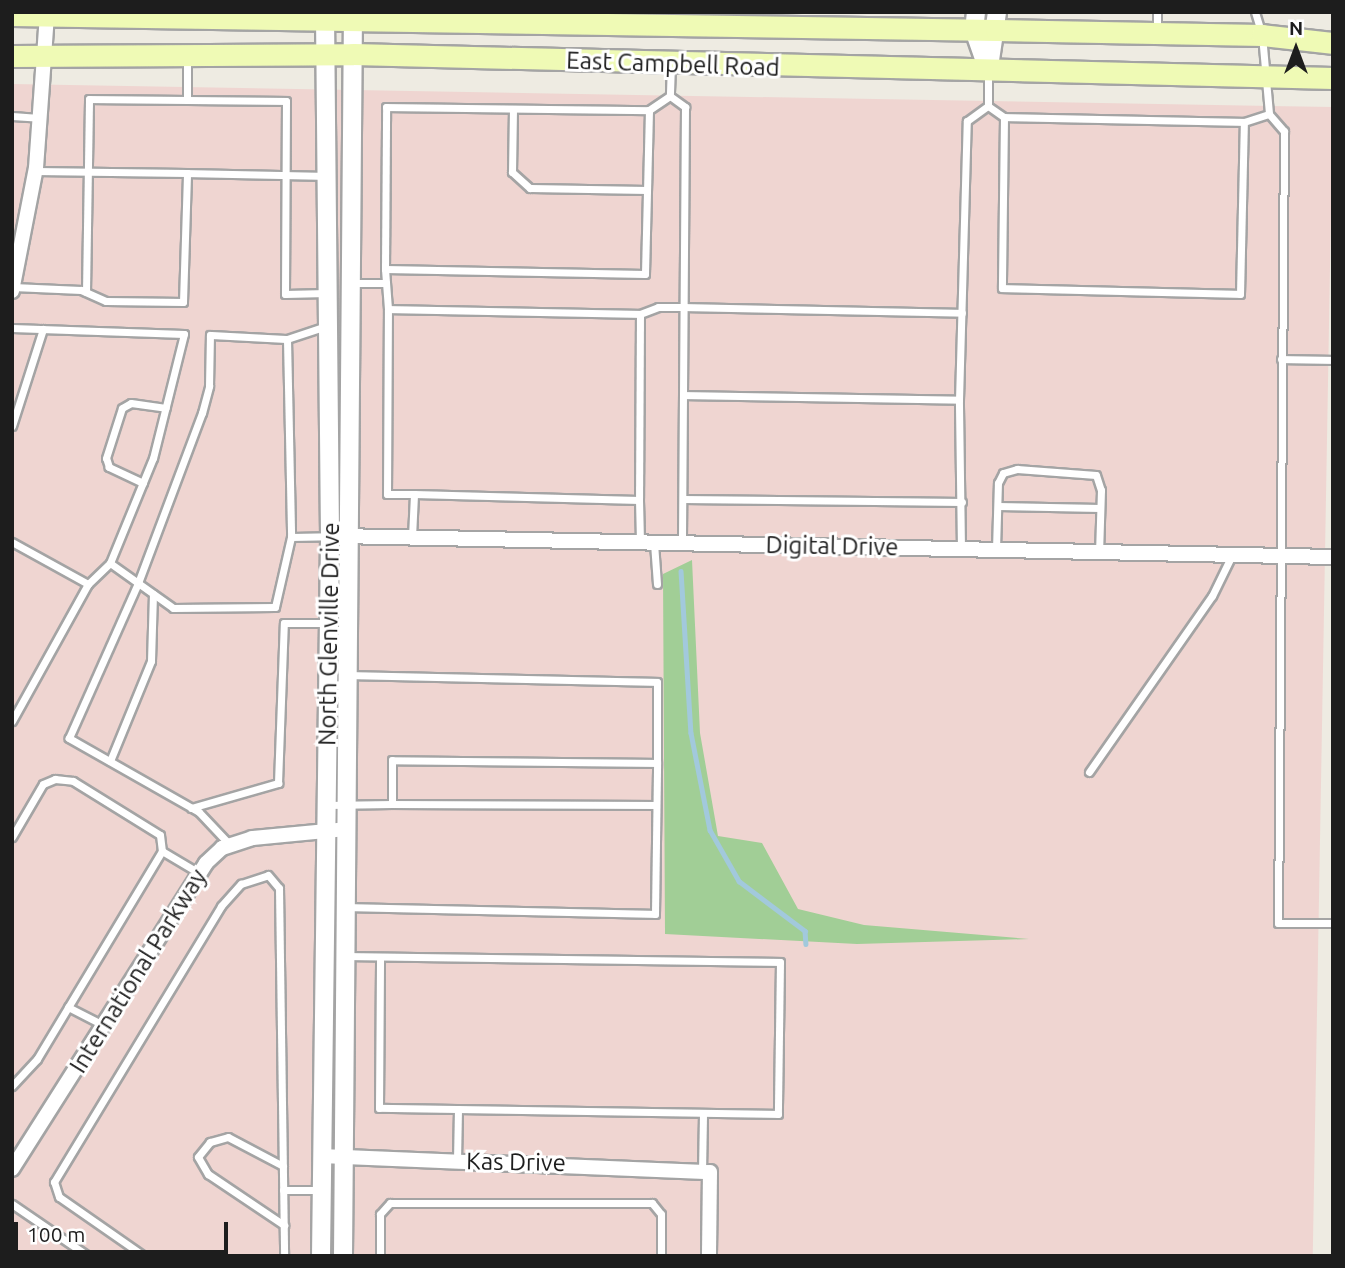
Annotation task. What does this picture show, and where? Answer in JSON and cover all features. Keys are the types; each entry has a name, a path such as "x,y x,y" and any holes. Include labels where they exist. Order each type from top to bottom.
{"main road":[{"name":"East Campbell Road","path":"12,15 325,15 1157,23 1333,43"},
{"name":"East Campbell Road","path":"12,56 353,54 671,64 1333,78"}],"street":[{"name":"North Glenville Drive","path":"321,1256 330,536 325,15"},
{"path":"13,289 17,255 35,170 47,56 47,16"},
{"name":"North Glenville Drive","path":"343,1256 353,16"},
{"path":"975,21 988,70"},
{"path":"988,70 996,21"},
{"path":"327,293 352,283"},
{"name":"Digital Drive","path":"330,536 1333,557"},
{"name":"International Parkway","path":"12,1169 105,1026 199,873 231,846 252,838 347,828"},
{"name":"Kas Drive","path":"322,1156 706,1172"},
{"path":"706,1172 709,1256"}],"lane":[{"path":"1255,12 1262,36 1269,114 1284,131 1278,555 1278,923 1333,923"},
{"path":"187,56 187,100"},
{"path":"670,96 671,64"},
{"path":"988,70 988,106"},
{"path":"639,500 387,494 386,107 649,110 670,96"},
{"path":"670,96 685,107 682,543"},
{"path":"86,292 89,99 286,101 285,294 327,293"},
{"path":"988,106 1004,117 1244,122 1269,114"},
{"path":"961,549 959,400 967,121 988,106"},
{"path":"513,108 512,172 530,188 646,190"},
{"path":"385,270 645,274 649,110"},
{"path":"12,116 41,118"},
{"path":"1004,117 1002,288 1240,294 1244,122"},
{"path":"35,170 328,176"},
{"path":"13,289 86,292 106,301 183,302 187,173"},
{"path":"352,283 386,283"},
{"path":"388,309 640,314 657,307 685,307 962,313"},
{"path":"640,314 639,500 657,584"},
{"path":"231,846 191,808 69,738 138,583 202,413 209,386 210,335 286,339 327,326"},
{"path":"12,328 184,334 166,408 143,482 110,562 88,584 12,721"},
{"path":"12,426 43,330"},
{"path":"191,808 278,783 284,623 275,607 290,537 286,339"},
{"path":"1281,359 1333,360"},
{"path":"684,396 959,400"},
{"path":"143,482 108,467 106,458 122,408 131,403 166,408"},
{"path":"996,550 1000,477 1017,469 1091,471 1099,480 1099,552"},
{"path":"412,538 414,494"},
{"path":"682,499 962,502"},
{"path":"998,506 1100,508"},
{"path":"290,537 330,536"},
{"path":"12,542 88,584"},
{"path":"1088,772 1212,596 1233,554"},
{"path":"110,562 173,608 275,607"},
{"path":"110,761 151,661 153,594"},
{"path":"284,623 329,623"},
{"path":"346,907 655,914 657,762 657,682 348,675"},
{"path":"391,804 392,760 657,762"},
{"path":"12,836 43,784 55,779 73,781 160,835 162,850 37,1059 12,1086"},
{"path":"327,805 656,805"},
{"path":"162,850 199,873"},
{"path":"144,1256 59,1197 54,1182 221,906 240,884 268,876 279,888 284,1256"},
{"path":"346,956 780,962 778,1114 379,1108 380,957"},
{"path":"68,1007 105,1026"},
{"path":"457,1161 458,1109"},
{"path":"703,1113 706,1172"},
{"path":"283,1166 228,1137 210,1142 198,1157 208,1174 284,1224"},
{"path":"283,1190 321,1190"},
{"path":"380,1256 380,1214 390,1203 652,1203 661,1214 661,1256"},
{"path":"12,1204 88,1256"}],"shaded area":[{"path":"12,84 1333,107 1313,1256 12,1256"}],"green space":[{"path":"692,560 700,733 718,836 762,843 798,909 864,925 1029,939 857,944 665,934 663,574"}],"waterway":[{"path":"681,571 691,733 710,830 739,881 805,931 806,944"}]}
